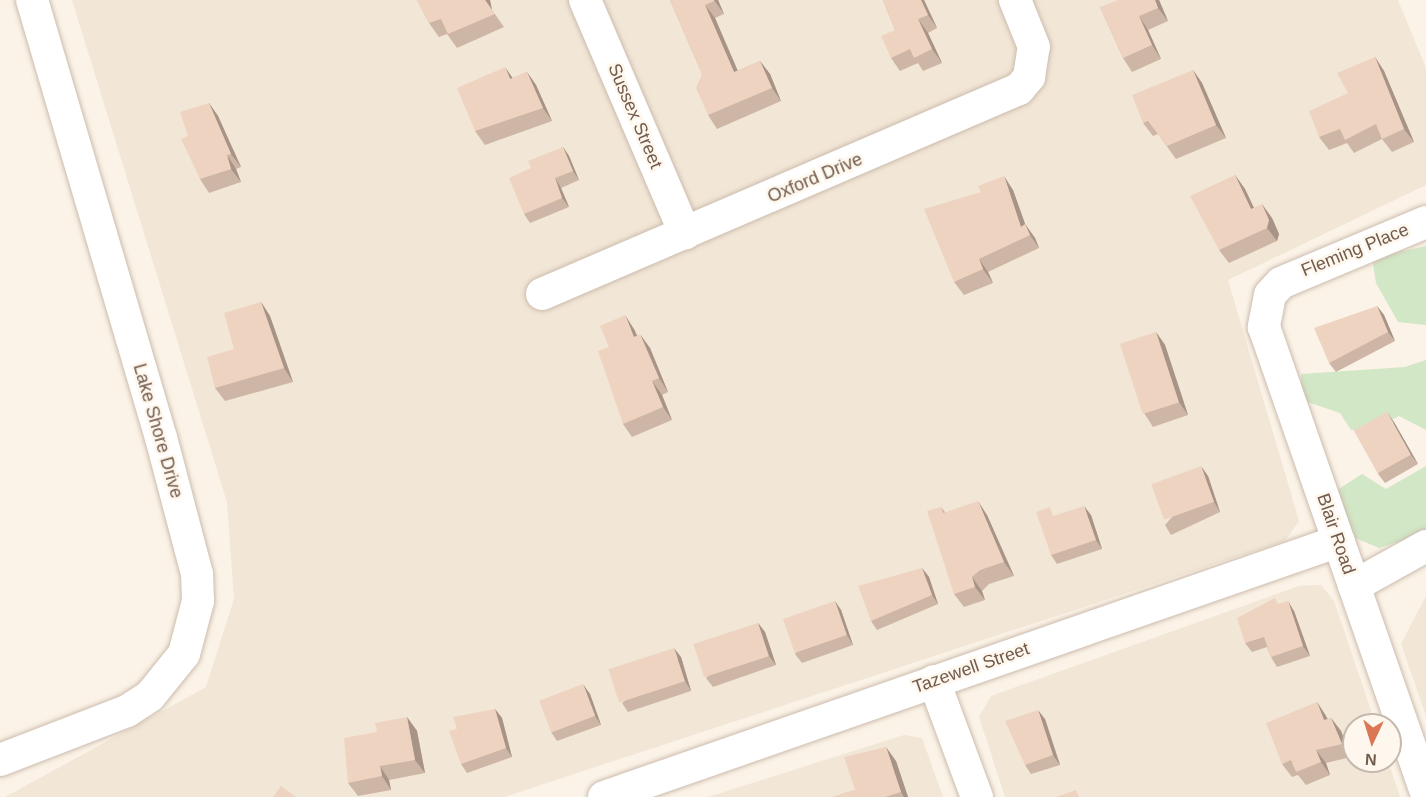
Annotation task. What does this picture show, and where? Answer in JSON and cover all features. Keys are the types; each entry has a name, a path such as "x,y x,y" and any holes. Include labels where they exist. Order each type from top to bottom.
{"street":[{"name":"Lake Shore Drive","path":"0,760 127,711 150,696 184,654 198,601 196,574 161,438 32,0"},
{"name":"Sussex Street","path":"585,0 685,233"},
{"name":"Oxford Drive","path":"542,294 1019,89 1034,62 1020,11"},
{"name":"Fleming Place","path":"1285,280 1426,222"},
{"name":"Blair Road","path":"1285,280 1270,296 1264,327 1426,792"},
{"name":"Tazewell Street","path":"604,797 1339,541"},
{"path":"1354,586 1426,546"},
{"path":"934,681 977,797"}],"shaded area":[{"path":"72,0 1398,0 1426,68 1426,185 1228,280 1299,521 1285,541 504,797 5,797 206,687 234,599 227,502"},
{"path":"1321,585 1334,601 1372,713 1342,713 1342,773 1392,773 1400,797 1005,797 979,717 991,696 1299,586"},
{"path":"1426,596 1426,716 1401,644"},
{"path":"904,735 922,738 943,797 708,797"}],"green space":[{"path":"1426,246 1426,325 1398,322 1376,283 1372,258"},
{"path":"1426,360 1426,430 1399,416 1372,430 1351,430 1340,413 1302,400 1301,374 1405,367"},
{"path":"1426,466 1426,533 1379,548 1339,531 1334,492 1362,474 1386,489"}],"building":[{"path":"417,0 485,0 495,14 448,34 441,19 429,23"},
{"path":"670,0 714,0 705,5 734,72 760,61 772,88 708,115 696,88 702,74"},
{"path":"883,0 921,0 928,15 918,19 932,49 914,58 910,49 891,58 881,36 895,30"},
{"path":"1118,0 1155,0 1158,8 1139,16 1152,45 1123,58 1100,7"},
{"path":"1375,57 1404,129 1382,139 1376,124 1345,140 1340,129 1319,137 1309,111 1348,93 1337,73"},
{"path":"505,67 510,79 527,72 543,108 475,131 457,88"},
{"path":"1193,70 1216,125 1167,146 1148,121 1143,123 1132,95"},
{"path":"209,103 231,154 227,155 231,169 200,179 181,139 188,136 180,112"},
{"path":"563,147 573,171 555,178 562,198 524,214 509,178 531,168 528,161"},
{"path":"1235,175 1251,209 1262,204 1269,220 1267,228 1219,250 1190,196"},
{"path":"1004,176 1021,227 1025,224 1030,235 979,259 983,269 954,282 924,209 981,192 978,186"},
{"path":"261,302 284,368 215,388 207,357 234,349 224,313"},
{"path":"1377,306 1388,332 1329,363 1314,328"},
{"path":"625,315 634,337 640,334 659,378 652,381 663,407 623,424 598,351 609,347 600,326"},
{"path":"1156,332 1179,402 1143,414 1120,344"},
{"path":"1387,412 1411,455 1378,473 1354,430"},
{"path":"1201,466 1214,502 1164,520 1151,484"},
{"path":"978,501 1004,562 980,570 972,577 975,587 954,594 927,511 941,507 943,513"},
{"path":"1084,506 1096,540 1051,555 1036,512 1050,507 1053,516"},
{"path":"922,568 932,595 871,621 858,586"},
{"path":"1275,598 1278,604 1288,601 1303,646 1271,657 1264,637 1245,643 1237,618"},
{"path":"835,601 847,635 795,653 783,619"},
{"path":"758,623 769,656 704,677 693,644"},
{"path":"674,648 685,681 619,703 608,669"},
{"path":"583,684 595,716 551,733 539,701"},
{"path":"1317,702 1324,720 1331,718 1342,744 1316,750 1321,762 1296,772 1291,760 1282,764 1266,723"},
{"path":"495,709 506,748 461,764 449,731 457,729 453,717"},
{"path":"1038,710 1053,755 1025,765 1005,721"},
{"path":"407,717 415,760 380,766 382,776 348,783 344,738 377,732 375,723"},
{"path":"886,747 901,792 885,797 833,797 855,790 844,757"},
{"path":"281,786 296,797 273,797"},
{"path":"1076,790 1079,797 1056,797"}]}
